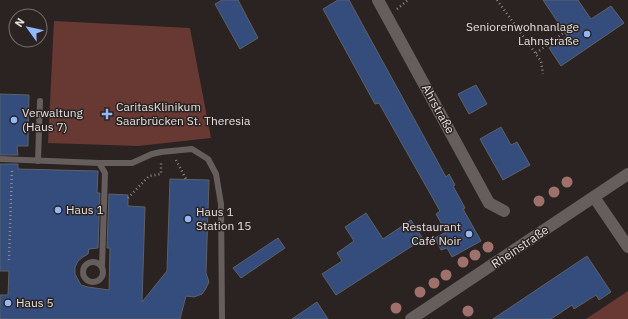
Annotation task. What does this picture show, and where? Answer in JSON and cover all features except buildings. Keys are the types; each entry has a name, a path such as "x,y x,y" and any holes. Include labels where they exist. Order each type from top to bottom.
{"street":[{"name":"Ahrstraße","path":"378,0 489,203 504,211"},
{"name":"Rheinstraße","path":"411,319 628,174"},
{"path":"594,198 628,247"}],"lane":[{"path":"38,161 40,100"},
{"path":"0,159 99,164 132,163 152,154 192,149 208,159 216,174 220,204 222,319"},
{"path":"99,164 105,173 103,274 99,280 93,282 87,280 83,274 83,268 88,262 94,261 103,252"},
{"path":"94,261 102,267"}],"path":[{"path":"497,0 541,61 543,74"},
{"path":"536,53 565,32"},
{"path":"171,151 186,179"},
{"path":"128,198 149,176 161,174 161,152"},
{"path":"8,260 12,160"}],"shaded area":[{"path":"54,21 190,28 211,138 138,146 48,143"},
{"path":"628,291 628,319 586,319"}],"place":[{"name":"Seniorenwohnanlage Lahnstraße","path":"587,34"},
{"name":"CaritasKlinikum Saarbrücken St. Theresia","path":"107,114"},
{"name":"Verwaltung (Haus 7)","path":"14,120"},
{"name":"Haus 1","path":"58,210"},
{"name":"Haus 1 Station 15","path":"188,219"},
{"name":"Restaurant Café Noir","path":"469,234"},
{"name":"Haus 5","path":"8,303"}]}
